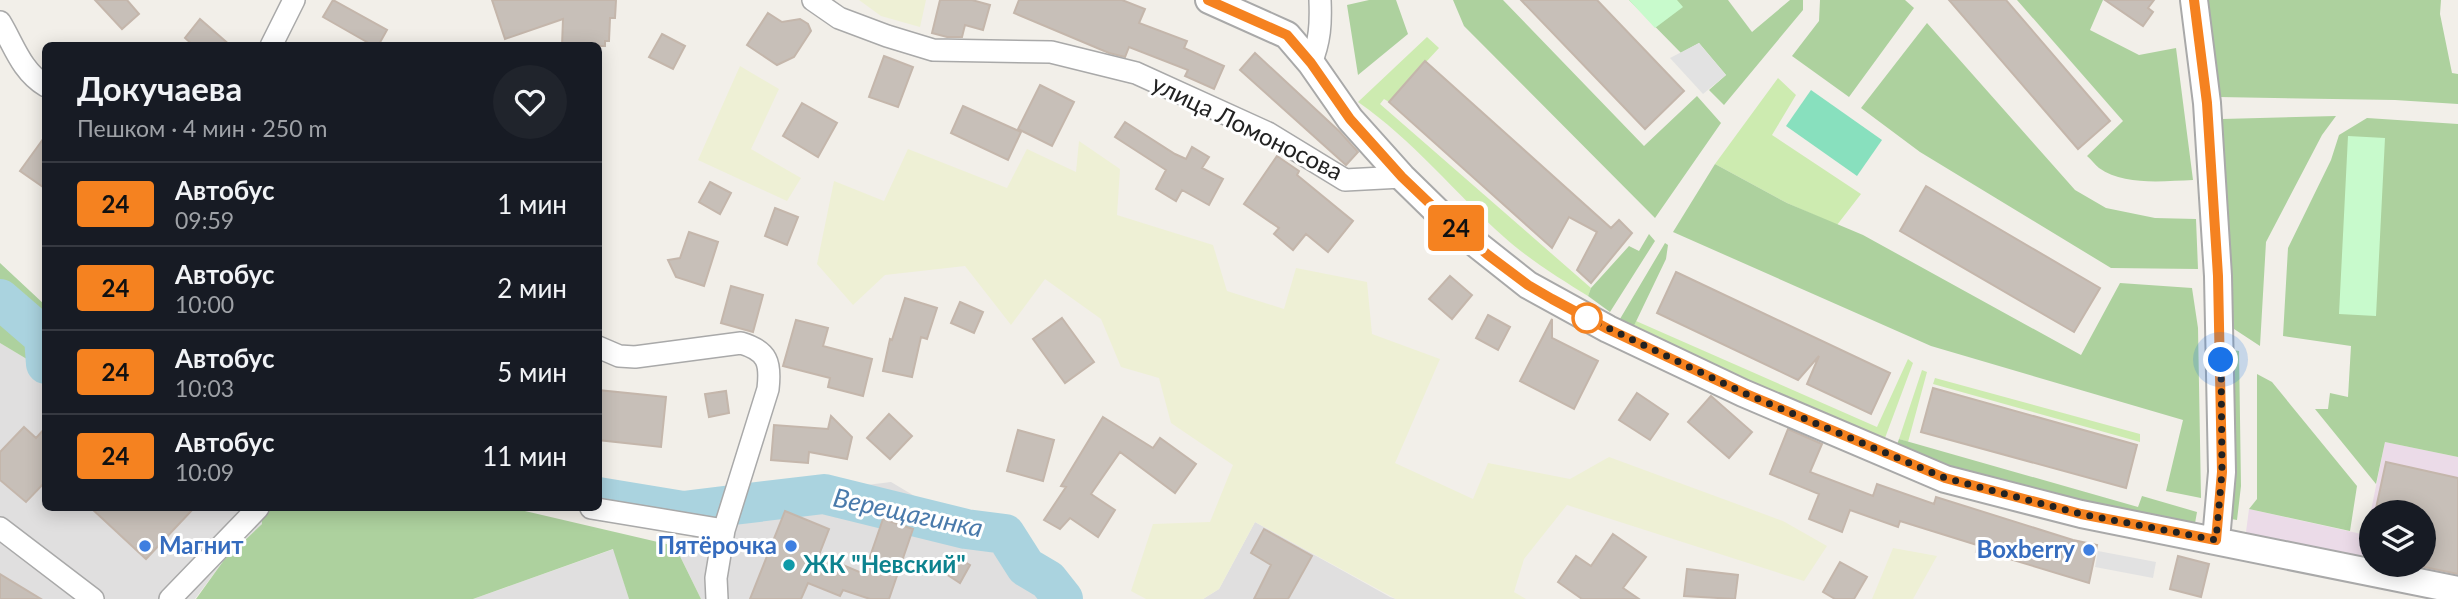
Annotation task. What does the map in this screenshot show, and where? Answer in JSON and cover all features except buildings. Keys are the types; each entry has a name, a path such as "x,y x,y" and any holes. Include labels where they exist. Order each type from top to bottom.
{"street":[{"path":"273,42 294,0"},
{"name":"улица Ломоносова","path":"813,0 839,18 933,50 1051,52 1136,73 1268,133 1345,180 1402,177"},
{"path":"1209,0 1287,35 1311,63 1350,119 1402,177 1457,229 1528,285 1608,329 1744,393 1945,478 2081,514 2458,590"},
{"path":"1311,63 1319,43 1320,0"},
{"path":"2194,0 2207,103 2218,276 2222,472 2216,540"},
{"path":"0,22 26,69 42,83"},
{"path":"602,350 619,356 635,357 741,343 755,348 766,358 770,370 768,389 724,530 716,578 717,599"},
{"path":"602,510 724,530"},
{"path":"170,599 255,511"},
{"path":"0,528 93,599"}],"shaded area":[{"path":"1699,43 1726,75 1703,94 1670,58"},
{"path":"0,343 42,368 42,511 260,511 262,524 224,560 195,599 0,599"},
{"path":"2385,442 2458,457 2458,598 2243,555 2249,509 2359,533 2359,577 2436,577 2436,500 2373,500"},
{"path":"891,482 933,507 1041,586 1075,599 701,599 675,546 776,496"},
{"path":"1255,522 1396,599 1203,599 1219,589"},
{"path":"614,549 629,599 473,599"},
{"path":"2098,551 2156,562 2153,578 2095,567"}],"green space":[{"path":"859,0 926,0 920,27 881,16"},
{"path":"1369,0 1396,0 1408,34 1358,75 1347,5"},
{"path":"1453,0 1503,0 1644,146 1697,96 1721,123 1655,218 1464,26"},
{"path":"1629,0 1728,0 1752,32 1790,0 1803,0 1803,10 1724,105 1709,90 1726,75 1699,43 1681,53"},
{"path":"1629,0 1677,0 1683,7 1655,28"},
{"path":"1820,0 1905,0 1914,8 1849,97 1792,56 1819,21"},
{"path":"2017,0 2103,0 2090,30 2139,55 2176,48 2193,180 2120,178 2099,168 2087,156 2123,121"},
{"path":"2206,0 2441,0 2440,14 2452,73 2458,74 2458,104 2395,100 2219,97"},
{"path":"1927,23 2075,190 2106,208 2155,218 2196,219 2198,269 2111,268 1920,152 1861,108"},
{"path":"1427,37 1439,48 1389,102 1384,99 1380,104 1591,288 1588,296 1513,245 1397,133 1358,102"},
{"path":"740,66 779,89 751,149 801,178 787,201 698,160"},
{"path":"1778,78 1796,95 1772,135 1861,194 1837,225 1787,203 1715,164"},
{"path":"1811,90 1882,140 1857,176 1786,126"},
{"path":"2336,116 2322,135 2266,242 2260,346 2231,327 2222,119"},
{"path":"2367,118 2458,124 2458,457 2385,442 2376,484 2315,409 2328,409 2330,393 2348,397 2351,346 2283,336 2288,248 2331,160 2339,135"},
{"path":"2348,136 2385,138 2376,316 2339,314"},
{"path":"1079,141 1120,169 1117,215 1213,245 1227,291 1284,309 1296,268 1367,282 1372,334 1440,359 1395,463 1473,499 1488,463 1570,479 1609,457 1783,521 1827,546 1804,581 1567,505 1524,559 1514,592 1526,599 1396,599 1255,522 1219,589 1203,599 1146,599 1131,591 1153,524 1210,522 1233,465 1171,423 1159,378 1121,367 1101,319 1045,279 1011,325 965,266 885,275 853,305 817,264 834,181 884,201 908,149 1007,188 1027,149 1076,172"},
{"path":"1715,164 1787,203 1863,235 2081,355 2120,283 2192,288 2198,328 2201,498 2166,491 2183,420 1931,346 1673,232"},
{"path":"1649,234 1655,241 1610,312 1588,296 1591,288 1629,246 1639,251"},
{"path":"1665,243 1668,245 1666,259 1631,332 1617,324"},
{"path":"0,263 42,302 42,368 0,343"},
{"path":"1636,321 1877,427 1908,359 1913,363 1882,446 1631,332"},
{"path":"2228,349 2239,351 2241,486 2237,520 2225,518"},
{"path":"1922,370 1927,372 1908,442 1899,439"},
{"path":"2257,374 2272,382 2357,486 2350,531 2249,509 2257,499"},
{"path":"1935,378 2140,434 2140,442 1933,384"},
{"path":"1899,439 2138,507 2142,496 2197,512 2194,529 1957,474 1895,450"},
{"path":"260,511 525,511 675,546 701,599 629,599 613,549 473,599 196,599 224,560 262,524"},
{"path":"1893,548 1937,556 1913,599 1872,599"}],"waterway":[{"name":"Верещагинка","path":"0,299 42,335"},
{"name":"Верещагинка","path":"602,498 683,511 824,494 966,529 1005,534 1026,567 1048,580 1063,599"}],"bus line":[{"name":"24","path":"1208,0 1287,35 1311,63 1350,119 1402,177 1447,220 1528,285 1608,329 1744,393 1887,456 1945,478 2081,514 2216,540 2222,472 2218,276 2207,103 2194,0"}],"place":[{"name":"Магнит","path":"145,546"},
{"name":"Пятёрочка","path":"791,546"},
{"name":"Boxberry","path":"2089,550"},
{"name":"ЖК \"Невский\"","path":"789,565"}],"route":[{"path":"1587,318 1744,393 1887,456 1945,478 2081,514 2216,540 2222,472 2221,360"}]}
